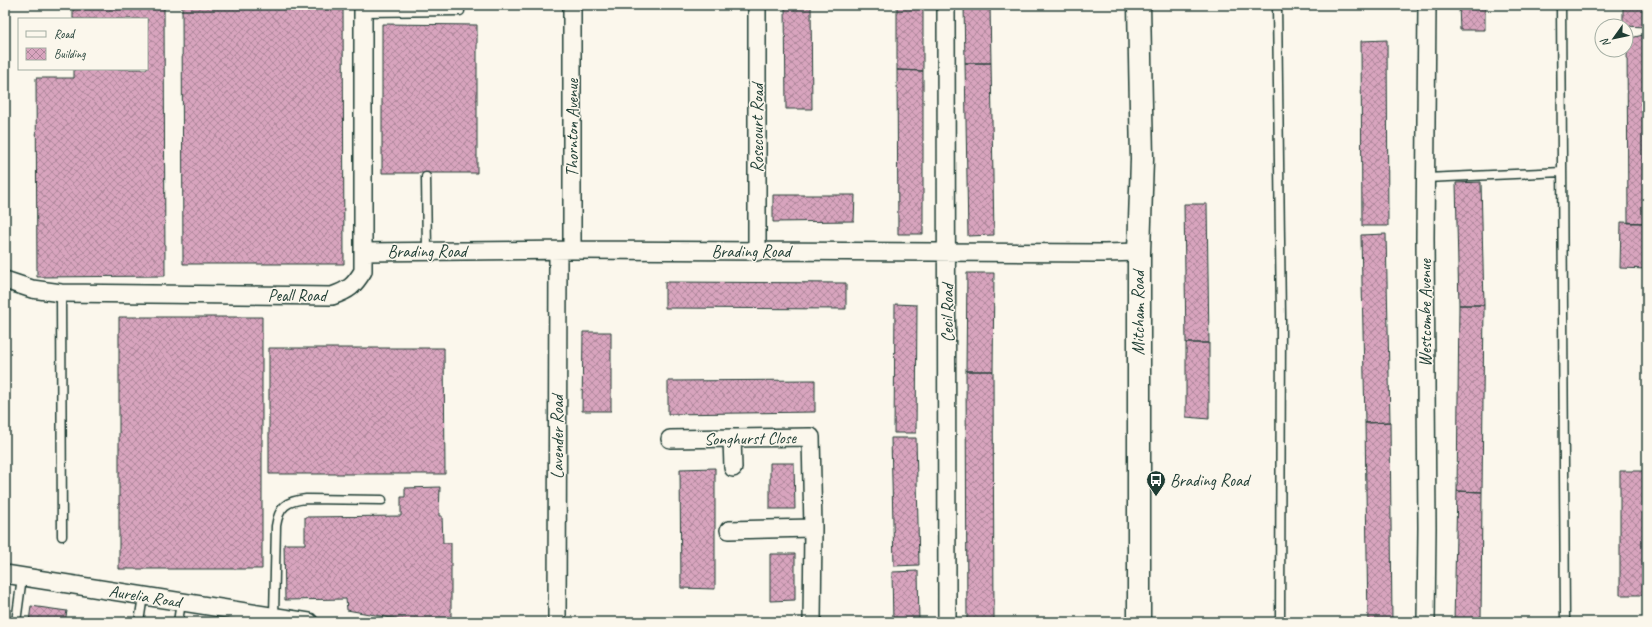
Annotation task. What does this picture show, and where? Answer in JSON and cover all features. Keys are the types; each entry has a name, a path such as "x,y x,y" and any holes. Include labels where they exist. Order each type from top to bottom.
{"main road":[{"name":"Mitcham Road","path":"1139,5 1142,159 1138,252 1139,622"}],"street":[{"name":"Thornton Avenue","path":"565,251 572,5"},
{"name":"Rosecourt Road","path":"757,5 757,252"},
{"name":"Cecil Road","path":"946,5 947,622"},
{"name":"Westcombe Avenue","path":"1426,622 1427,5"},
{"name":"Peall Road","path":"5,280 32,289 61,293 332,296 346,291 355,284 363,271 363,8"},
{"name":"Lavender Road","path":"557,622 565,251"},
{"name":"Brading Road","path":"364,252 1138,252"},
{"name":"Songhurst Close","path":"670,439 811,437 813,528 812,622"},
{"path":"732,438 733,468"},
{"path":"728,530 813,528"},
{"name":"Aurelia Road","path":"5,574 309,622"}],"lane":[{"path":"1278,5 1281,319 1280,622"},
{"path":"1561,5 1565,622"},
{"path":"363,8 460,11"},
{"path":"1426,178 1562,172"},
{"path":"426,177 427,251"},
{"path":"61,293 62,536"},
{"path":"274,616 276,526 280,510 286,504 295,500 306,498 382,500"},
{"path":"16,622 22,577"},
{"path":"139,622 143,596"},
{"path":"178,622 181,602"}],"building":[{"path":"73,5 164,5 165,276 37,277 36,78 74,78 74,70 148,70 148,18 73,18"},
{"path":"182,5 343,5 344,264 183,264"},
{"path":"785,5 811,5 812,109 786,109"},
{"path":"897,5 923,5 923,71 897,70"},
{"path":"964,5 990,5 991,63 965,63"},
{"path":"1459,5 1485,5 1485,30 1460,30"},
{"path":"1623,5 1647,5 1647,27 1634,26 1634,18 1623,18"},
{"path":"382,24 477,25 477,173 382,173"},
{"path":"1647,34 1647,223 1628,223 1627,58 1634,58 1634,37"},
{"path":"1387,40 1388,226 1362,226 1361,41"},
{"path":"965,63 991,63 994,235 968,236"},
{"path":"897,70 923,71 923,234 898,234"},
{"path":"1481,182 1484,305 1459,305 1456,183"},
{"path":"773,195 855,195 854,221 773,222"},
{"path":"1184,204 1207,204 1209,343 1186,343"},
{"path":"1621,222 1647,223 1647,269 1620,268"},
{"path":"1386,234 1390,422 1365,423 1361,235"},
{"path":"967,273 994,273 993,371 966,371"},
{"path":"665,282 846,283 846,309 665,308"},
{"path":"895,304 917,305 916,433 894,433"},
{"path":"1459,305 1484,305 1482,492 1457,491"},
{"path":"119,317 262,317 262,569 119,569"},
{"path":"583,332 611,332 611,411 582,411"},
{"path":"1186,343 1209,343 1209,419 1186,417"},
{"path":"269,348 444,348 445,474 269,474"},
{"path":"966,371 993,371 994,622 967,622"},
{"path":"815,380 815,412 668,414 668,381"},
{"path":"1390,422 1392,622 1368,622 1365,423"},
{"path":"891,438 916,438 919,565 894,566"},
{"path":"770,463 794,463 795,509 770,509"},
{"path":"715,468 715,589 681,588 680,469"},
{"path":"1620,471 1647,471 1647,595 1620,595"},
{"path":"440,487 439,516 442,516 443,543 451,543 451,622 414,622 347,610 346,599 285,600 284,544 305,544 305,517 401,516 401,497 405,497 405,488"},
{"path":"1457,491 1482,492 1481,622 1454,622"},
{"path":"770,554 795,554 795,600 770,601"},
{"path":"918,571 919,622 893,622 892,572"},
{"path":"31,606 67,611 65,622 29,622"}],"place":[{"name":"Brading Road","path":"1156,497"}]}
